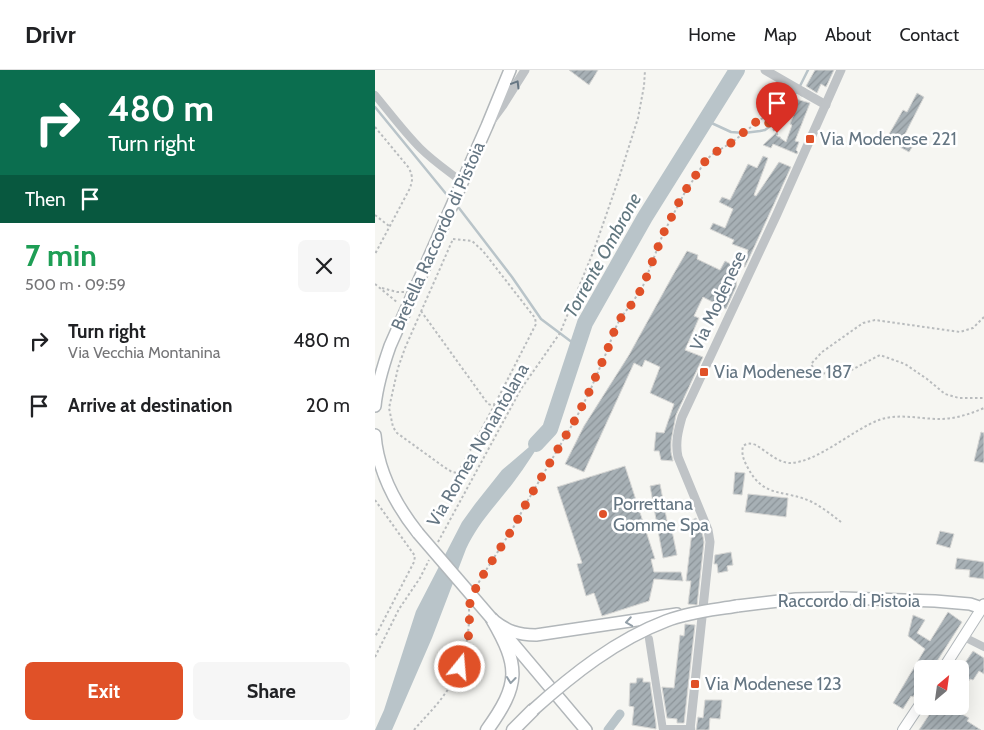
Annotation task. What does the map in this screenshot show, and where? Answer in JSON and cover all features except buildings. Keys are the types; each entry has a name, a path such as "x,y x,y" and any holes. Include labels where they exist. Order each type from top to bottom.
{"highway":[{"path":"487,730 507,699 512,677 509,651 492,619"},
{"name":"Raccordo di Pistoia","path":"513,730 533,710"}],"main road":[{"name":"Bretella Raccordo di Pistoia","path":"375,406 376,391 390,346 510,70"},
{"path":"375,435 382,470 400,510 586,730"},
{"name":"Raccordo di Pistoia","path":"533,710 550,694 579,672 626,640 666,621 695,613 780,600 813,598 935,601 983,607"},
{"path":"949,660 983,607"},
{"path":"492,619 508,630 530,635 675,614 695,613"},
{"path":"518,730 533,710"},
{"path":"903,730 914,714"}],"street":[{"path":"500,93 504,70"},
{"path":"487,126 501,109 525,70"},
{"path":"765,70 826,105"},
{"name":"Via Modenese","path":"691,729 710,542 708,530 678,457 676,444 678,431 682,417 841,70"},
{"path":"375,95 421,149 462,182"},
{"path":"963,637 984,647"},
{"path":"649,639 663,729 691,729"}],"path":[{"name":"Via Romea Nonantolana","path":"438,543 521,389 560,334 594,250 619,178 638,118 645,70"},
{"path":"767,121 785,84"},
{"path":"475,589 513,528 575,420 620,319 643,286 663,234 683,194 706,160 763,118 781,138"},
{"path":"375,127 409,168 413,181 375,254"},
{"path":"375,215 390,226"},
{"path":"453,239 472,241 483,251 535,318 536,324 495,404 458,472 452,472 444,467 397,433 391,420 389,408 398,368 453,239"},
{"path":"375,285 397,292 414,292"},
{"path":"381,288 406,310"},
{"path":"421,311 487,404 495,404"},
{"path":"984,318 973,328 960,332 875,320 863,323 822,352 811,364 816,372 839,376 880,355 905,364 945,394 959,398 984,398"},
{"path":"841,522 812,502 762,487 753,477 747,466 742,455 743,446 751,443 780,460 793,462 814,456 868,425 887,418 948,418 963,416 984,408"},
{"path":"375,500 415,556 415,562 375,637"},
{"path":"375,658 399,609 421,578 429,560"},
{"path":"414,730 452,685 460,667 467,646 470,602"},
{"path":"375,625 379,630"}],"shaded area":[{"path":"550,429 518,477 482,522 466,549 432,638 392,730 375,730 384,710 416,611 462,522 502,470"}],"waterway":[{"name":"Torrente Ombrone","path":"536,444 550,429 585,323 645,217 737,70"},
{"path":"800,86 808,70"},
{"path":"705,120 731,132 744,133 765,130 780,117 797,91"},
{"path":"375,107 447,195"},
{"path":"459,208 512,277 541,319 577,346"},
{"path":"608,730 620,714"}],"place":[{"name":"Via Modenese 221","path":"810,139"},
{"name":"Via Modenese 187","path":"704,372"},
{"name":"Porrettana Gomme Spa","path":"603,514"},
{"name":"Via Modenese 123","path":"695,684"}],"route":[{"path":"460,667 467,646 470,602 478,583 513,528 575,420 620,319 643,286 669,220 683,194 706,160 731,143 757,121 763,118 777,133"}]}
